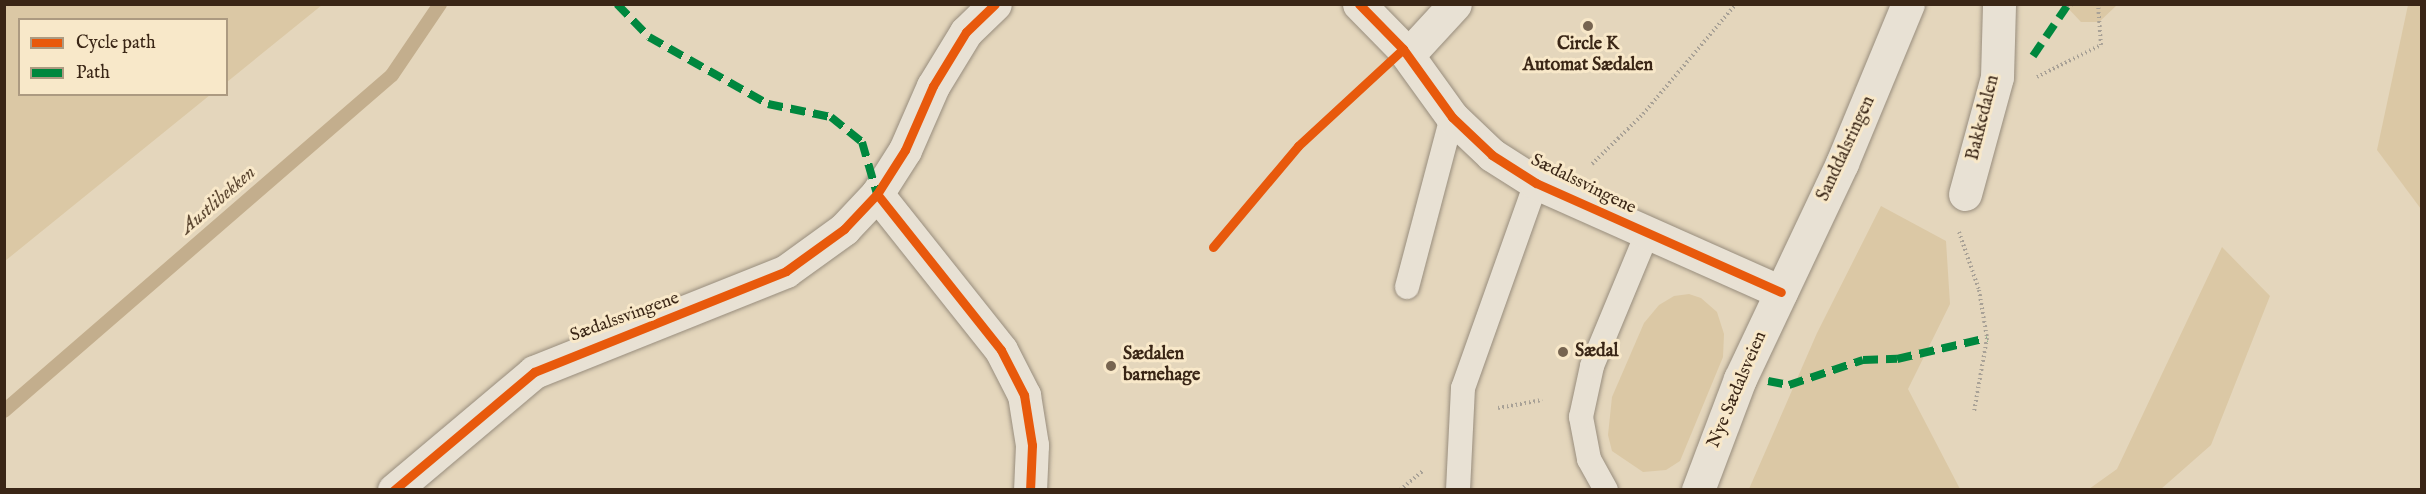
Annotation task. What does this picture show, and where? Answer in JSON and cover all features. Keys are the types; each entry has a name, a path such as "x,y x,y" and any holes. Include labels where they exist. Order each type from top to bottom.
{"street":[{"name":"Sædalssvingene","path":"394,489 534,372 786,271 844,229 877,194 905,150 933,86 960,41 995,4"},
{"name":"Sædalssvingene","path":"1359,4 1408,55 1452,117 1492,155 1536,183 1781,292"},
{"path":"1408,55 1455,4"},
{"name":"Sanddalsringen","path":"1781,292 1875,88 1908,4"},
{"name":"Bakkedalen","path":"1965,194 1997,77 1999,4"},
{"path":"877,194 1001,350 1024,395 1032,444 1030,489"},
{"name":"Nye Sædalsveien","path":"1698,489 1740,379 1781,292"}],"lane":[{"path":"1407,287 1452,117"},
{"name":"Sædalssvingene","path":"1458,489 1462,388 1536,183"},
{"path":"1606,489 1589,459 1581,417 1592,366 1647,234"}],"path":[{"path":"1587,169 1643,114 1736,4"},
{"path":"2067,6 2073,4"},
{"path":"1997,77 2023,84 2101,45 2098,4"},
{"path":"1965,194 1955,222 1979,290 1988,338 1974,412"},
{"path":"1461,415 1542,400"}],"shaded area":[{"path":"5,4 322,4 228,81 228,18 18,18 18,96 209,96 5,261"},
{"path":"2065,5 2117,5 2099,22 2081,22"},
{"path":"2408,5 2421,5 2421,209 2377,150"},
{"path":"1881,206 1946,241 1950,304 1908,389 1960,489 1749,489 1817,333"},
{"path":"2222,247 2270,296 2211,445 2161,489 2089,489 2117,469"},
{"path":"1689,294 1701,298 1717,312 1724,334 1723,357 1680,461 1666,470 1643,472 1612,451 1608,435 1612,397 1644,323 1659,305 1674,296"}],"waterway":[{"name":"Austlibekken","path":"4,411 392,75 440,4"}],"marked path":[{"path":"617,4 649,37 768,104 831,117 862,142 877,194"},
{"path":"2033,56 2067,6"},
{"path":"1768,381 1789,385 1863,360 1897,359 1987,338"}],"cycle path":[{"path":"394,490 534,372 786,271 844,229 877,194 905,150 933,86 966,32 995,4"},
{"path":"1359,4 1403,49 1452,117 1492,155 1536,183 1781,292"},
{"path":"1213,247 1298,146 1403,49"},
{"path":"877,194 1001,350 1024,395 1032,445 1030,490"}],"place":[{"name":"Circle K Automat Sædalen","path":"1588,26"},
{"name":"Sædal","path":"1563,352"},
{"name":"Sædalen barnehage","path":"1111,366"}]}
